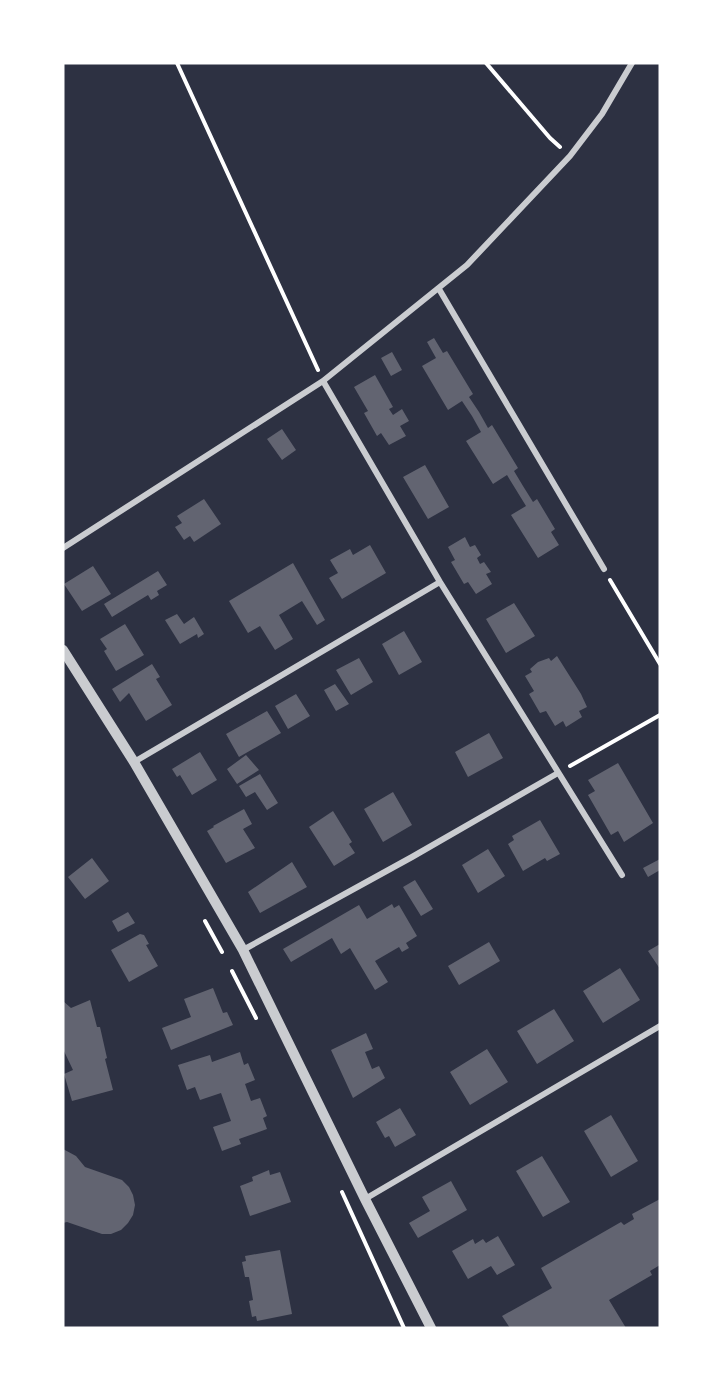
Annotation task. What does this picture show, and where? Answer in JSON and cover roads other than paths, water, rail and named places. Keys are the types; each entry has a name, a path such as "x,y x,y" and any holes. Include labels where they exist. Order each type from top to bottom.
{"street":[{"path":"63,548 323,381 478,255 570,156 602,114 632,63"},
{"path":"439,288 604,569"},
{"path":"323,381 440,582 622,875"},
{"path":"134,762 440,582"},
{"path":"63,650 134,762 243,950 431,1328"},
{"path":"243,950 412,857 558,772"},
{"path":"365,1199 660,1026"}]}
